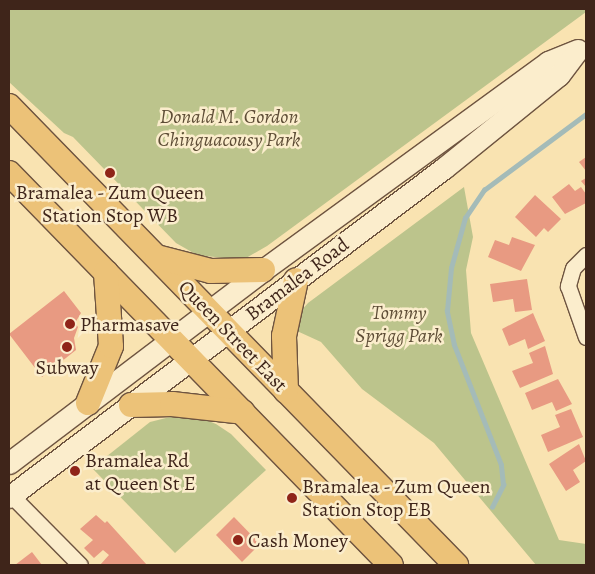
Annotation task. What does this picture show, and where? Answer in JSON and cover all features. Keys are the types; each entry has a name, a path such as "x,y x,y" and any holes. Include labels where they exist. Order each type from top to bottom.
{"main road":[{"name":"Bramalea Road","path":"9,463 263,270 548,62 581,47"},
{"name":"Bramalea Road","path":"10,496 296,280 559,75 581,47"},
{"name":"Queen Street East","path":"9,106 456,565"},
{"path":"9,173 391,565"},
{"path":"156,256 210,271 263,270"},
{"path":"88,403 111,346 106,272"},
{"path":"286,391 284,336 296,280"},
{"path":"132,405 172,404 243,412"}],"street":[{"path":"586,255 573,268 568,286 586,337"},
{"path":"10,496 80,565"}],"green space":[{"name":"Donald M. Gordon Chinguacousy Park","path":"9,9 586,9 586,12 267,246 246,258 225,263 224,258 197,255 176,243 73,137 64,133 9,82"},
{"name":"Tommy Sprigg Park","path":"464,187 473,237 466,270 471,333 559,540 586,544 586,565 536,565 434,443 362,389 321,342 297,331 301,311 308,303"},
{"path":"174,416 201,418 216,424 231,434 266,470 175,553 92,468 150,422"}],"building":[{"path":"586,157 586,171 579,162"},
{"path":"586,178 586,187 581,181"},
{"path":"569,184 575,191 581,187 586,194 586,203 565,214 552,197"},
{"path":"535,195 561,219 548,232 544,228 536,237 515,217"},
{"path":"512,237 535,245 521,271 488,257 495,240 509,245"},
{"path":"527,279 532,310 515,312 513,299 493,302 490,284"},
{"path":"64,291 81,313 75,323 78,327 74,338 76,350 42,377 9,334"},
{"path":"533,313 545,341 528,349 525,339 509,346 502,329"},
{"path":"545,346 553,374 520,388 512,371 533,363 529,353"},
{"path":"558,379 572,404 556,411 552,402 532,410 525,393"},
{"path":"571,409 583,437 548,452 541,435 560,427 555,415"},
{"path":"579,444 586,461 573,470 580,482 566,491 549,464"},
{"path":"96,515 105,523 107,521 147,565 100,565 109,555 103,550 94,558 84,548 93,540 80,529"},
{"name":"Cash Money","path":"234,517 260,544 242,562 216,535"},
{"path":"32,552 42,565 15,565"}],"waterway":[{"path":"492,507 503,485 501,465 454,345 447,311 451,268 465,218 484,190 586,114"}],"place":[{"name":"Bramalea - Zum Queen Station Stop WB","path":"110,173"},
{"name":"Pharmasave","path":"70,324"},
{"name":"Subway","path":"67,347"},
{"name":"Bramalea Rd at Queen St E","path":"75,471"},
{"name":"Bramalea - Zum Queen Station Stop EB","path":"292,498"},
{"name":"Cash Money","path":"238,540"}]}
